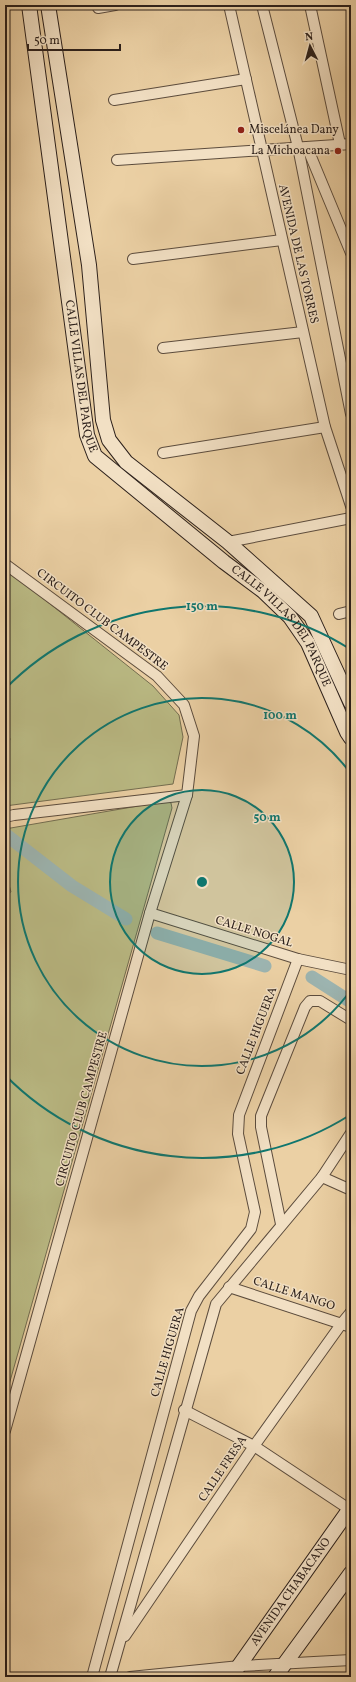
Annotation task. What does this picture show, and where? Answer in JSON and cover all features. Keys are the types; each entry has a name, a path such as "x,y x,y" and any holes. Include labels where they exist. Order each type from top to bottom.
{"main road":[{"name":"CALLE VILLAS DEL PARQUE","path":"29,5 87,436 95,456 224,562 263,591 290,617 308,643 351,738"},
{"name":"CALLE VILLAS DEL PARQUE","path":"48,5 89,265 100,369 103,420 109,440 126,462 228,542 311,616 351,703"},
{"name":"AVENIDA CHABACANO","path":"231,1677 350,1508"},
{"path":"275,1677 351,1573"}],"street":[{"path":"98,8 115,5"},
{"name":"AVENIDA DE LAS TORRES","path":"229,5 325,427 351,506"},
{"name":"AVENIDA DE LAS TORRES","path":"262,5 302,147 351,414"},
{"path":"310,5 340,144"},
{"path":"114,100 246,79"},
{"path":"117,160 351,144"},
{"path":"302,147 351,253"},
{"path":"133,259 282,240"},
{"path":"163,348 303,332"},
{"path":"163,453 325,427"},
{"path":"228,542 351,518"},
{"name":"CIRCUITO CLUB CAMPESTRE","path":"5,564 157,676 184,705 194,736 187,795 150,913 5,1431"},
{"path":"339,614 351,611"},
{"path":"5,817 187,795"},
{"name":"CALLE NOGAL","path":"150,913 298,959 351,970"},
{"name":"CALLE HIGUERA","path":"92,1677 191,1311 199,1296 251,1229 255,1212 238,1134 239,1115 298,959"},
{"path":"281,1224 261,1127 261,1116 305,1007 310,1002 320,1002 351,1020"},
{"path":"110,1677 184,1410 216,1304 281,1224 322,1177 351,1133"},
{"path":"322,1177 351,1190"},
{"name":"CALLE MANGO","path":"229,1287 346,1325"},
{"name":"CALLE FRESA","path":"120,1643 254,1446 346,1325 351,1312"},
{"path":"184,1410 254,1446 350,1508"},
{"path":"130,1677 240,1666 351,1660"}],"green space":[{"path":"5,568 153,686 179,715 183,737 173,784 5,806 5,755 10,739 5,728"},
{"path":"167,801 171,803 172,808 5,1399 5,894 11,892 5,871 5,829"}],"waterway":[{"path":"5,834 72,886 126,919"},
{"path":"157,933 265,966"},
{"path":"312,977 351,1002"}],"place":[{"name":"Miscelánea Dany","path":"241,130"},
{"name":"La Michoacana","path":"338,151"}]}
